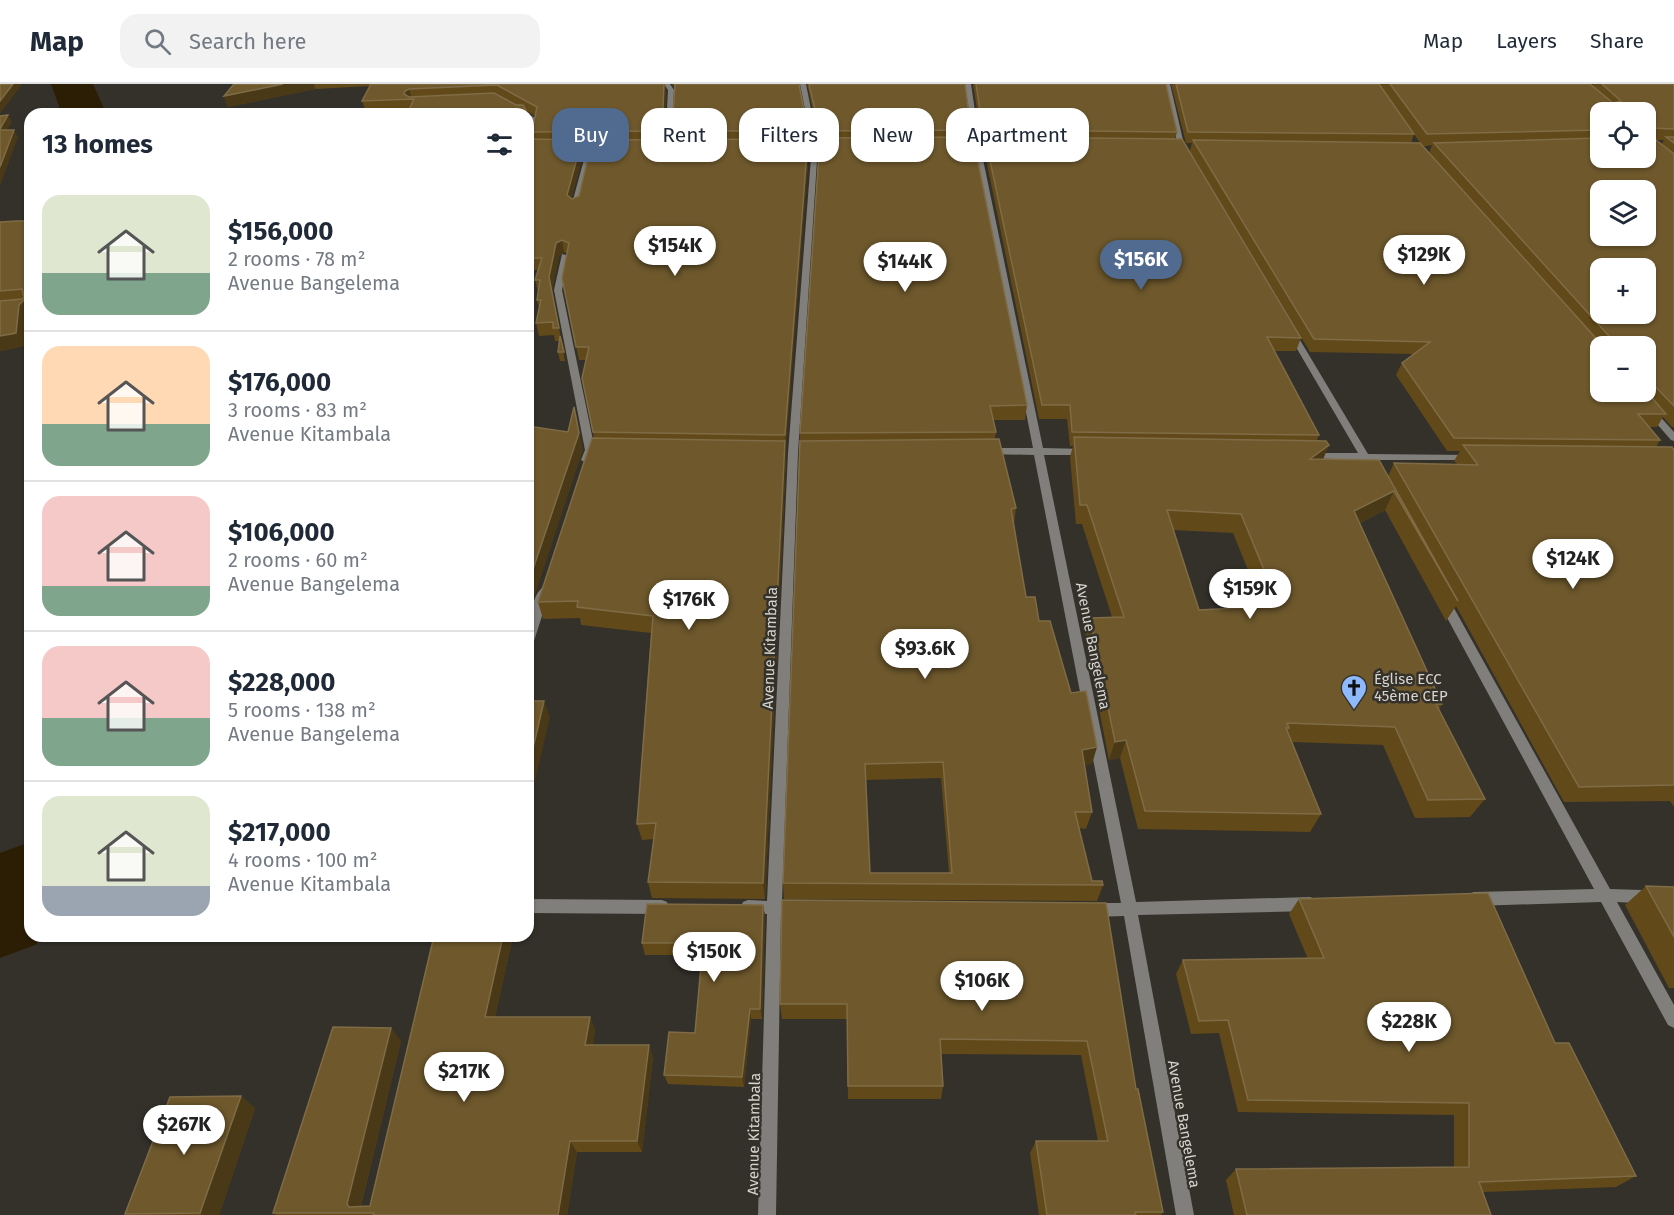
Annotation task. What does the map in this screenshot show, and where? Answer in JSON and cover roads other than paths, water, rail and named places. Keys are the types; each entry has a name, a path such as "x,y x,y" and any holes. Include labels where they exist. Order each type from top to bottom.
{"street":[{"path":"667,84 671,90 670,108"},
{"name":"Avenue Kitambala","path":"767,1215 774,908 793,452 816,145 803,84"},
{"name":"Avenue Bangelema","path":"968,84 977,145 1130,910 1185,1215"},
{"path":"1167,84 1181,146 1193,166"},
{"path":"534,147 539,147"},
{"path":"575,207 586,162"},
{"path":"565,256 558,290 590,450 582,473"},
{"path":"1282,317 1377,478"},
{"path":"1642,402 1674,438"},
{"path":"590,450 602,450"},
{"path":"980,451 1097,452"},
{"path":"1295,456 1484,458"},
{"path":"534,622 546,585"},
{"path":"1439,592 1603,895 1674,1020"},
{"path":"1461,900 1603,895 1674,898"},
{"path":"1082,910 1319,904"},
{"path":"534,906 680,907"},
{"path":"739,907 809,908"}],"waterway":[{"path":"72,84 81,108"},
{"path":"0,913 24,891"}],"place":[{"name":"Église ECC 45ème CEP","path":"1354,711"}]}
